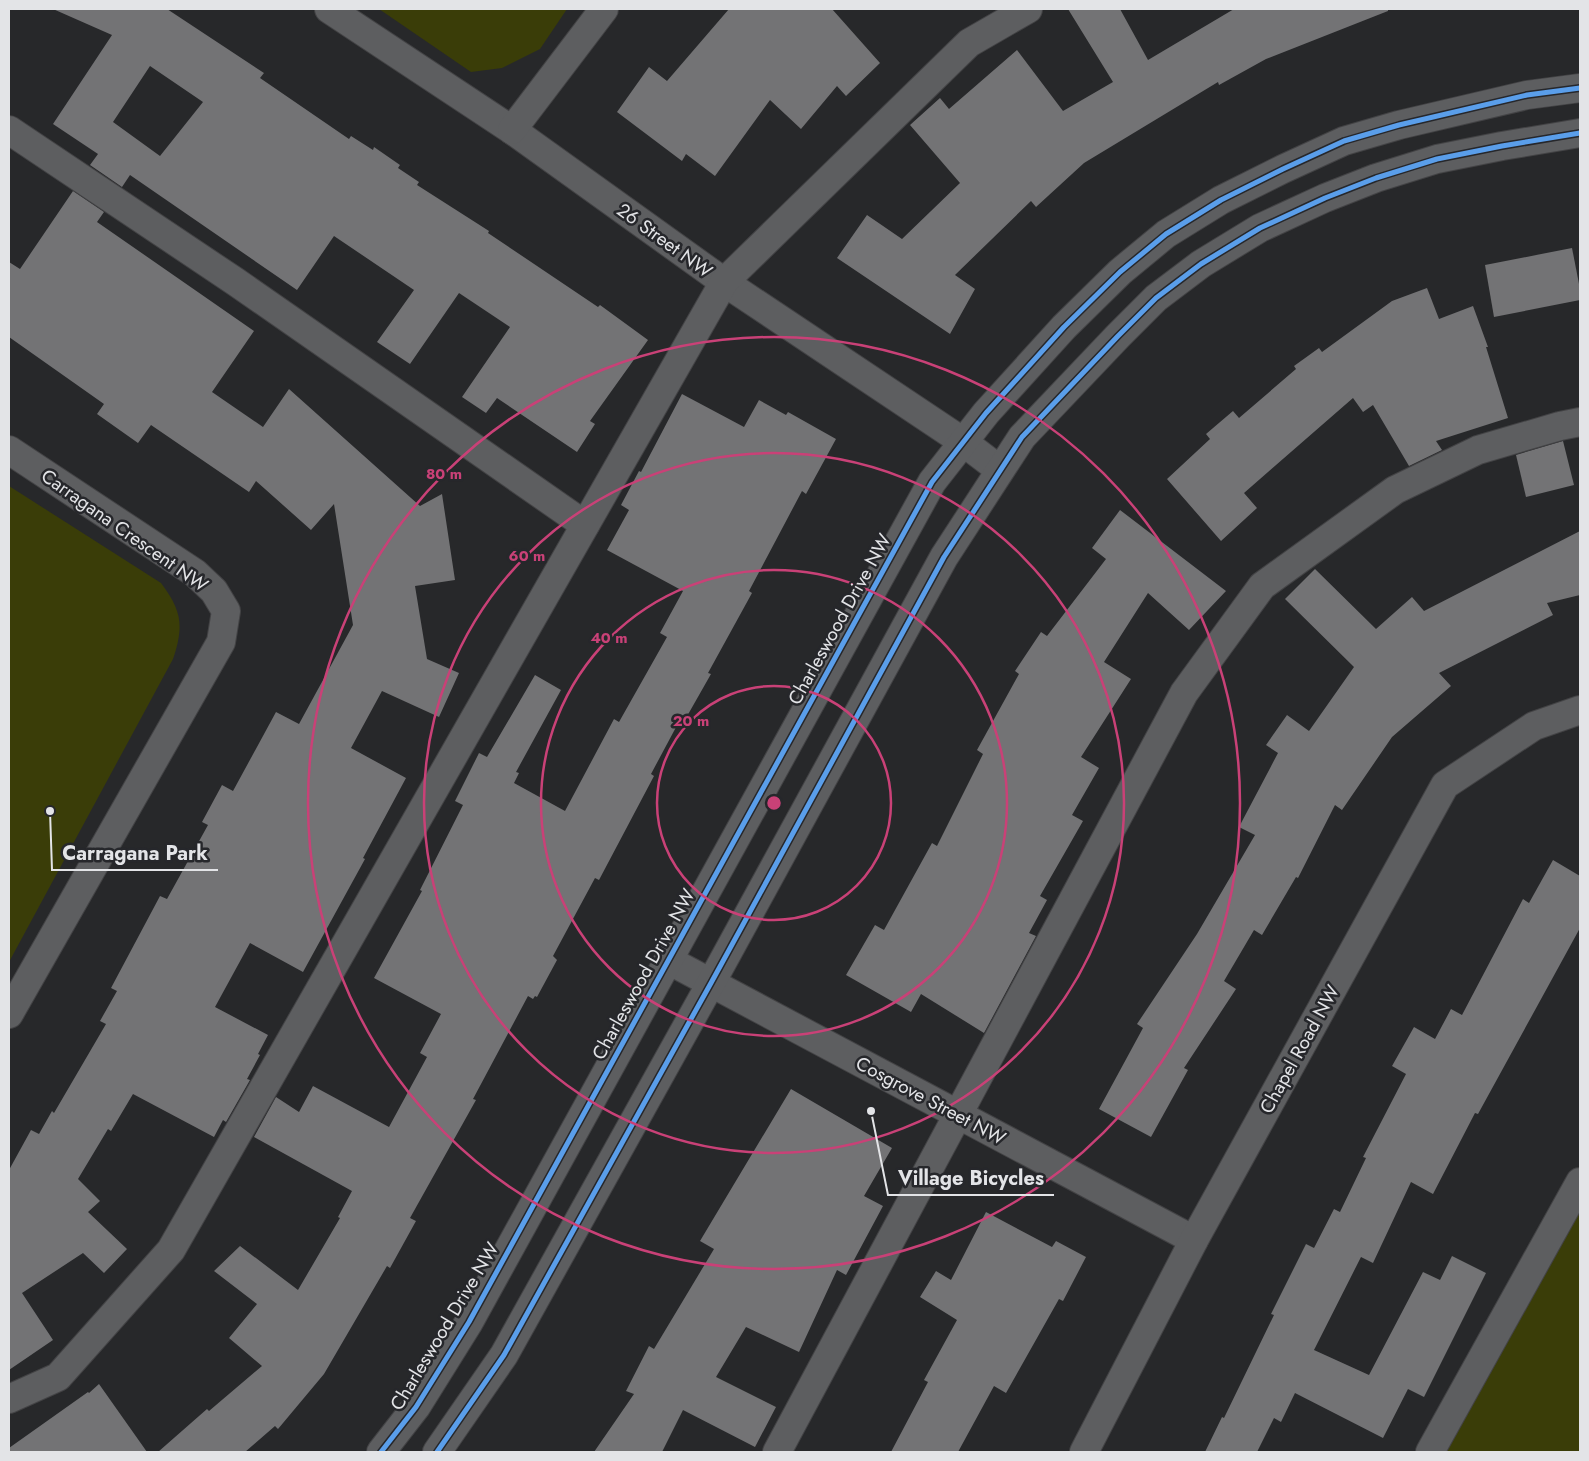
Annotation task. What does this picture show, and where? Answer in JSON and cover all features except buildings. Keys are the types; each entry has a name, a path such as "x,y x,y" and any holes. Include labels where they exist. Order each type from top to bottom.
{"street":[{"name":"26 Street NW","path":"329,9 512,130 724,282 962,441 1000,470"},
{"path":"512,130 604,9"},
{"path":"9,1398 58,1377 171,1250 724,282 969,43 1028,9"},
{"name":"Charleswood Drive NW","path":"381,1452 416,1406 469,1322 932,482 962,441 1064,327 1120,272 1166,234 1220,200 1344,141 1399,125 1527,95 1580,88"},
{"path":"9,130 236,282 585,525"},
{"path":"437,1452 504,1355 711,983 944,557 1022,438 1156,298 1201,264 1260,228 1325,198 1376,178 1437,159 1580,133"},
{"path":"778,1452 1184,693 1262,586 1395,490 1478,450 1580,422"},
{"name":"Carragana Crescent NW","path":"9,450 195,573 214,591 226,611 221,642 9,1014"},
{"name":"Chapel Road NW","path":"1084,1452 1194,1240 1445,785 1534,726 1580,710"},
{"name":"Cosgrove Street NW","path":"668,960 1194,1240"},
{"path":"1430,1452 1580,1182"}],"shaded area":[{"path":"379,9 567,9 540,49 502,68 471,72"},
{"path":"9,486 161,583 177,611 180,628 173,659 9,962"},
{"path":"1580,1200 1580,1452 1444,1452"}],"cycle path":[{"path":"381,1452 416,1407 469,1322 932,482 986,413 1064,327 1120,272 1166,234 1221,200 1344,141 1399,125 1527,95 1580,88"},
{"path":"437,1452 504,1355 711,983 944,557 1022,437 1156,298 1201,264 1260,228 1325,198 1376,178 1437,159 1580,133"}],"place":[{"name":"Carragana Park","path":"50,811"},
{"name":"Village Bicycles","path":"871,1111"}]}
